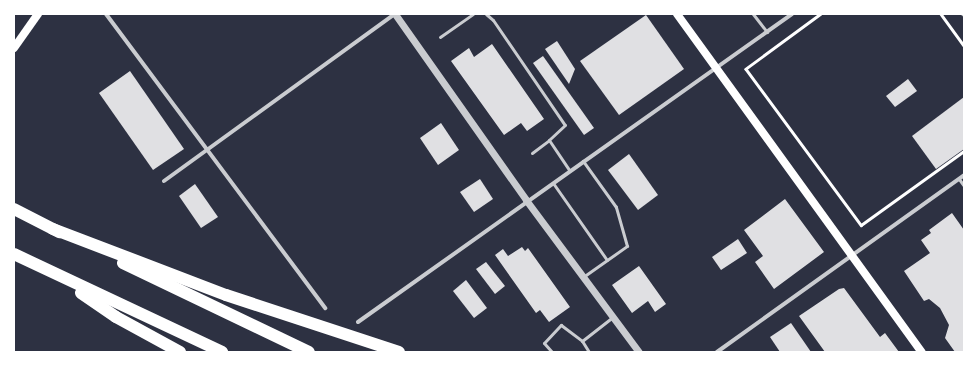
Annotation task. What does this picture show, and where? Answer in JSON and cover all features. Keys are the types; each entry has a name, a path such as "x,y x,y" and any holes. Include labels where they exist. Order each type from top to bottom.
{"highway":[{"path":"14,209 309,352"},
{"path":"53,229 226,295 399,352"},
{"path":"14,254 222,352"},
{"path":"54,274 116,316 180,352"}],"main road":[{"path":"14,47 38,14"},
{"path":"677,14 851,257 922,352"}],"street":[{"path":"106,14 325,308"},
{"path":"164,181 395,14 526,200 639,352"},
{"path":"358,322 526,200 716,69 792,14"},
{"path":"717,352 964,175"}],"lane":[{"path":"440,37 473,14"},
{"path":"486,14 493,20 565,125 532,153"},
{"path":"754,14 767,32"},
{"path":"549,140 569,170"},
{"path":"583,161 616,207 627,246 583,277"},
{"path":"959,179 964,186"},
{"path":"552,182 607,260"},
{"path":"582,341 613,317"},
{"path":"552,352 544,343 561,326 582,341 589,352"}],"path":[{"path":"821,14 746,69 860,225 964,151"},
{"path":"941,14 964,46"}],"building":[{"path":"646,15 684,69 619,115 580,61"},
{"path":"557,41 575,69 569,84 545,49"},
{"path":"492,44 544,119 527,131 521,123 504,135 451,61 469,48 474,57"},
{"path":"543,56 594,128 584,135 533,63"},
{"path":"130,71 184,149 153,170 99,93"},
{"path":"908,79 917,91 895,107 886,96"},
{"path":"964,97 964,149 936,169 912,136"},
{"path":"441,123 459,150 438,165 420,138"},
{"path":"629,154 658,195 638,210 608,170"},
{"path":"480,179 493,199 474,212 460,192"},
{"path":"195,184 218,217 201,228 179,196"},
{"path":"785,199 824,252 774,289 755,262 763,256 744,230"},
{"path":"952,213 964,230 964,352 955,352 945,338 949,325 940,308 929,299 924,301 904,271 930,253 921,240 931,233 929,230"},
{"path":"738,239 747,253 721,270 712,257"},
{"path":"522,247 525,251 528,248 570,307 549,322 540,310 536,313 495,255 503,249 508,256"},
{"path":"486,262 505,286 495,294 476,269"},
{"path":"639,266 666,304 655,312 648,301 632,313 612,285"},
{"path":"466,280 487,308 474,318 453,291"},
{"path":"844,288 880,337 885,333 899,352 825,352 799,316 839,289"},
{"path":"791,323 811,352 780,352 770,337"}]}
